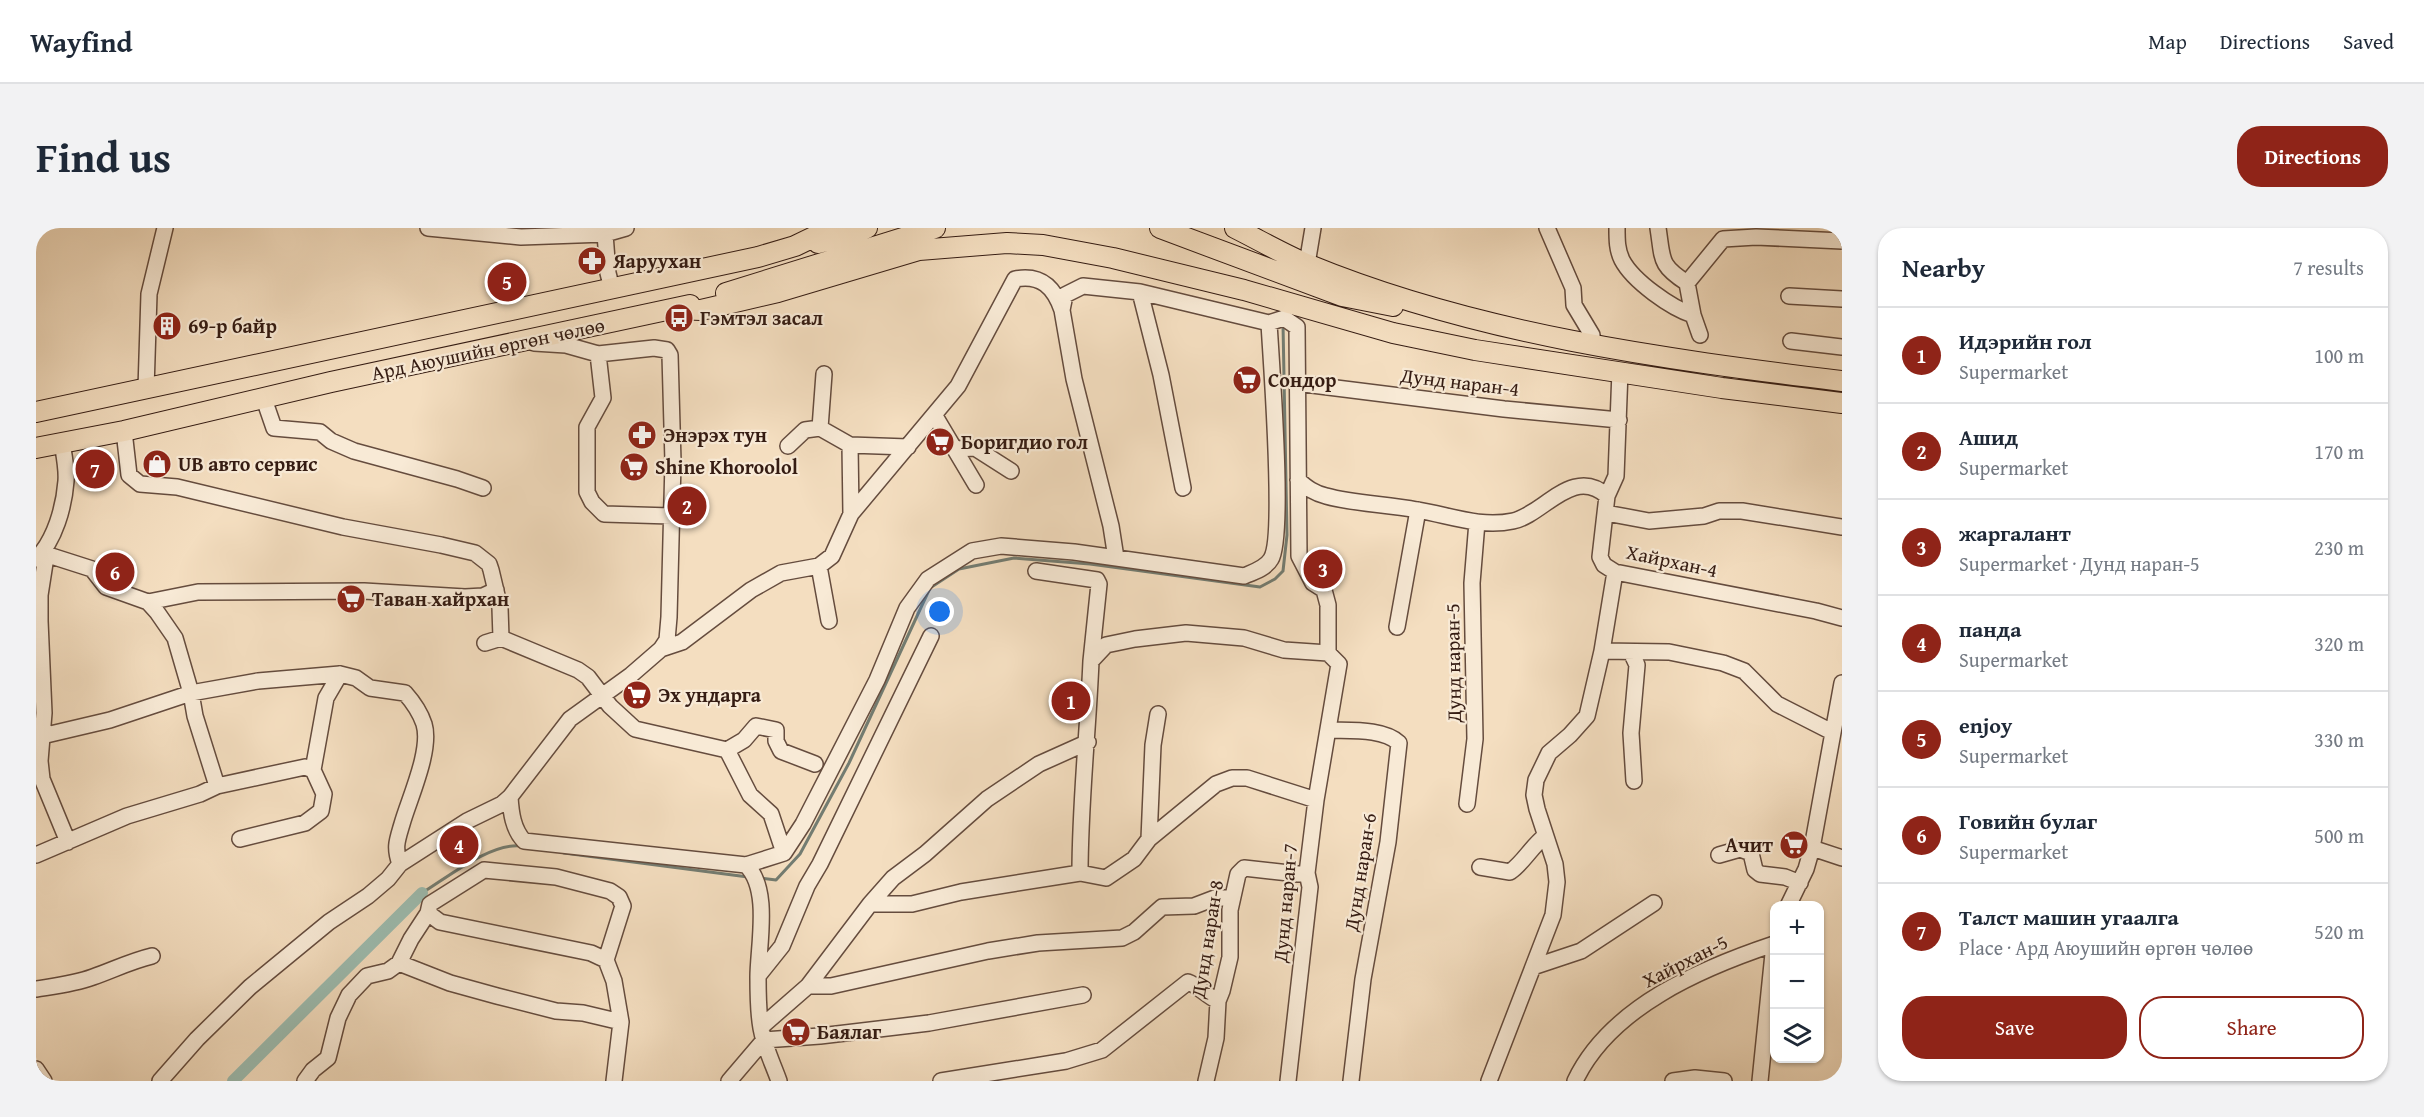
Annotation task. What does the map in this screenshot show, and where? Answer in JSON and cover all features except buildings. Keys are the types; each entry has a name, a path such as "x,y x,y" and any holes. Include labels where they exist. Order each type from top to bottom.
{"main road":[{"name":"Ард Аюушийн өргөн чөлөө","path":"36,448 124,431 331,382 677,309 934,228"},
{"path":"1160,228 1342,296 1595,340"},
{"path":"1235,228 1307,264 1386,293 1466,316 1725,367 1842,381"},
{"name":"Ард Аюушийн өргөн чөлөө","path":"36,412 758,257 849,230"},
{"path":"677,309 700,310 778,292 919,250 1007,243 1043,245 1113,258 1244,290 1393,333 1475,350 1842,403"},
{"path":"364,342 359,348 357,357 359,365 373,374"},
{"path":"323,351 335,356 342,365 340,372 331,382"}],"street":[{"path":"146,389 149,294 165,228"},
{"path":"428,228 521,237 605,234 626,228"},
{"path":"1307,264 1313,228"},
{"path":"1546,228 1573,288 1574,304 1595,340"},
{"path":"1617,228 1618,248 1632,274 1682,311 1693,315"},
{"path":"1658,228 1663,259 1669,272 1687,283 1693,315 1700,335"},
{"path":"605,234 608,273 612,289"},
{"path":"1687,283 1723,239 1756,237 1842,241"},
{"path":"662,649 682,642 752,590 781,573 819,566 832,556 851,514 958,386 1015,279 1028,276 1056,292 1062,310 1074,379 1111,526 1116,558"},
{"path":"1062,310 1065,295 1083,286 1140,292 1269,323 1284,318 1297,327 1299,556 1312,583 1324,590 1328,605 1328,653"},
{"path":"1140,292 1161,375 1183,488"},
{"path":"1789,296 1842,299"},
{"path":"510,797 511,812 517,833 524,841 750,869 784,853 802,824 877,680 907,608 928,579 972,551 1001,546 1116,558 1244,576 1254,572 1272,558 1276,542 1269,323"},
{"path":"1791,341 1842,347"},
{"path":"160,1081 197,1039 250,987 329,922 368,896 388,879 400,864 467,821 502,804 510,797 570,719 631,675 662,649 668,640 673,450 670,355 667,350 654,348 598,354 566,345 519,343"},
{"path":"598,354 603,398 587,427 587,492 592,502 604,514 671,516"},
{"path":"1606,513 1607,496 1616,476 1620,371"},
{"path":"820,428 824,374"},
{"name":"Дунд наран-4","path":"1296,383 1492,408 1618,420"},
{"path":"264,399 274,428 320,432 331,441 354,451 483,488"},
{"path":"935,416 976,485"},
{"path":"788,446 805,430 820,428 850,445 908,447"},
{"path":"124,431 129,475 140,484 177,487 343,527 475,553 489,564 500,608 501,638"},
{"path":"39,556 57,523 66,480 62,443"},
{"path":"850,445 851,514"},
{"path":"956,449 975,448 1011,471"},
{"path":"1298,480 1311,491 1327,496 1477,522 1515,520 1566,490 1588,487 1599,489 1607,496"},
{"path":"1397,627 1418,510"},
{"name":"Хайрхан-4","path":"1842,527 1742,511 1719,511 1704,516 1649,520 1606,513 1600,557 1604,565 1615,572 1842,618"},
{"name":"Дунд наран-5","path":"1467,804 1475,739 1472,582 1477,522"},
{"path":"39,556 92,569 106,587 148,602 158,612 174,638 217,786"},
{"path":"39,556 45,563 40,595 44,713 40,761 42,779 68,842"},
{"path":"819,566 829,621"},
{"path":"1036,571 1097,580 1099,584 1091,661 1088,742 1080,812 1080,873"},
{"path":"1490,1081 1552,915 1557,882 1555,864 1534,795 1536,780 1549,753 1587,716 1602,651 1615,572"},
{"path":"148,602 198,592 364,591 465,597 483,596 496,590"},
{"path":"1091,661 1106,645 1185,633 1244,638 1284,650 1328,653 1339,664 1328,730"},
{"path":"758,976 782,946 807,886 859,786 931,636"},
{"path":"485,643 501,638 578,670 588,677 610,706 635,729 727,750 744,740 756,726 776,730 776,741 781,751 814,764"},
{"path":"1602,651 1669,652 1724,663 1744,671 1778,704 1832,732"},
{"path":"1631,652 1637,665 1631,733 1634,781"},
{"path":"42,736 110,720 191,693 258,681 340,674 356,678 370,688 405,693 416,706 425,727 423,755 395,849 400,864"},
{"path":"240,839 305,823 321,811 324,794 313,770 326,698 340,674"},
{"path":"1791,901 1800,883 1812,848 1832,732 1840,712 1842,682"},
{"path":"1149,839 1158,714"},
{"name":"Дунд наран-7","path":"1288,1081 1310,888 1308,873 1328,730"},
{"name":"Дунд наран-6","path":"1328,730 1364,732 1393,738 1399,743 1388,842 1363,979 1351,1081"},
{"path":"729,1081 762,1033 808,986 870,904 893,878 925,854 987,799 1039,764 1088,742"},
{"path":"727,750 750,795 771,814 784,853"},
{"path":"36,855 127,816 200,794 217,786 305,767 313,770"},
{"path":"870,904 912,904 961,892 1080,873 1106,878 1134,859 1149,839 1216,784 1232,778 1247,778 1317,800"},
{"path":"1480,867 1510,872 1519,866 1535,844 1545,836"},
{"path":"1812,848 1842,858"},
{"path":"1719,855 1740,849 1751,853 1755,870 1760,874 1785,877 1800,883"},
{"name":"Дунд наран-8","path":"1206,1081 1216,1038 1218,1001 1230,957 1232,898 1238,874 1244,868 1308,873"},
{"path":"750,869 759,895 762,936 758,976 762,1033 779,1081"},
{"path":"305,1081 313,1070 328,1058 338,1018 349,995 367,976 388,971 399,963 421,921 428,913 430,904 484,870 556,877 610,891 619,897 623,906 606,960 614,981 621,1022 614,1081"},
{"path":"808,986 831,986 988,951 1038,943 1122,938 1134,932 1162,907 1194,906 1215,898 1232,898"},
{"path":"1533,967 1581,951 1654,903"},
{"path":"428,913 440,922 591,953 606,960"},
{"name":"Хайрхан-5","path":"1575,1081 1602,1042 1636,1010 1683,980 1748,952 1770,945"},
{"path":"1760,1081 1773,955"},
{"path":"36,989 67,985 92,978 132,961 152,956"},
{"path":"399,963 497,996 556,1011 583,1013 621,1022"},
{"path":"941,1081 1066,1061 1102,1050 1188,982 1205,995 1218,1001"},
{"path":"762,1033 820,1036 929,1023 1083,995"},
{"path":"36,1069 44,1081"},
{"path":"1673,1081 1695,1078 1724,1081"}],"waterway":[{"path":"760,878 776,880 800,854 849,763 930,588 959,569 1014,558 1090,564 1260,587 1275,579 1283,571 1287,535 1283,324"},
{"path":"422,893 484,855 497,849 522,846"},
{"path":"564,853 748,877"},
{"path":"233,1081 422,893"}],"place":[{"name":"Яаруухан","path":"592,261"},
{"name":"enjoy","path":"507,282"},
{"name":"Гэмтэл засал","path":"679,318"},
{"name":"69-р байр","path":"167,326"},
{"name":"Сондор","path":"1247,380"},
{"name":"Энэрэх тун","path":"642,435"},
{"name":"Боригдио гол","path":"940,442"},
{"name":"UB авто сервис","path":"157,464"},
{"name":"Shine Khoroolol","path":"634,467"},
{"name":"Талст машин угаалга","path":"95,469"},
{"name":"Ашид","path":"687,506"},
{"name":"жаргалант","path":"1323,569"},
{"name":"Говийн булаг","path":"115,572"},
{"name":"Таван хайрхан","path":"351,599"},
{"name":"Эх ундарга","path":"637,695"},
{"name":"Идэрийн гол","path":"1071,701"},
{"name":"панда","path":"459,845"},
{"name":"Ачит","path":"1794,845"},
{"name":"Баялаг","path":"796,1032"}]}
